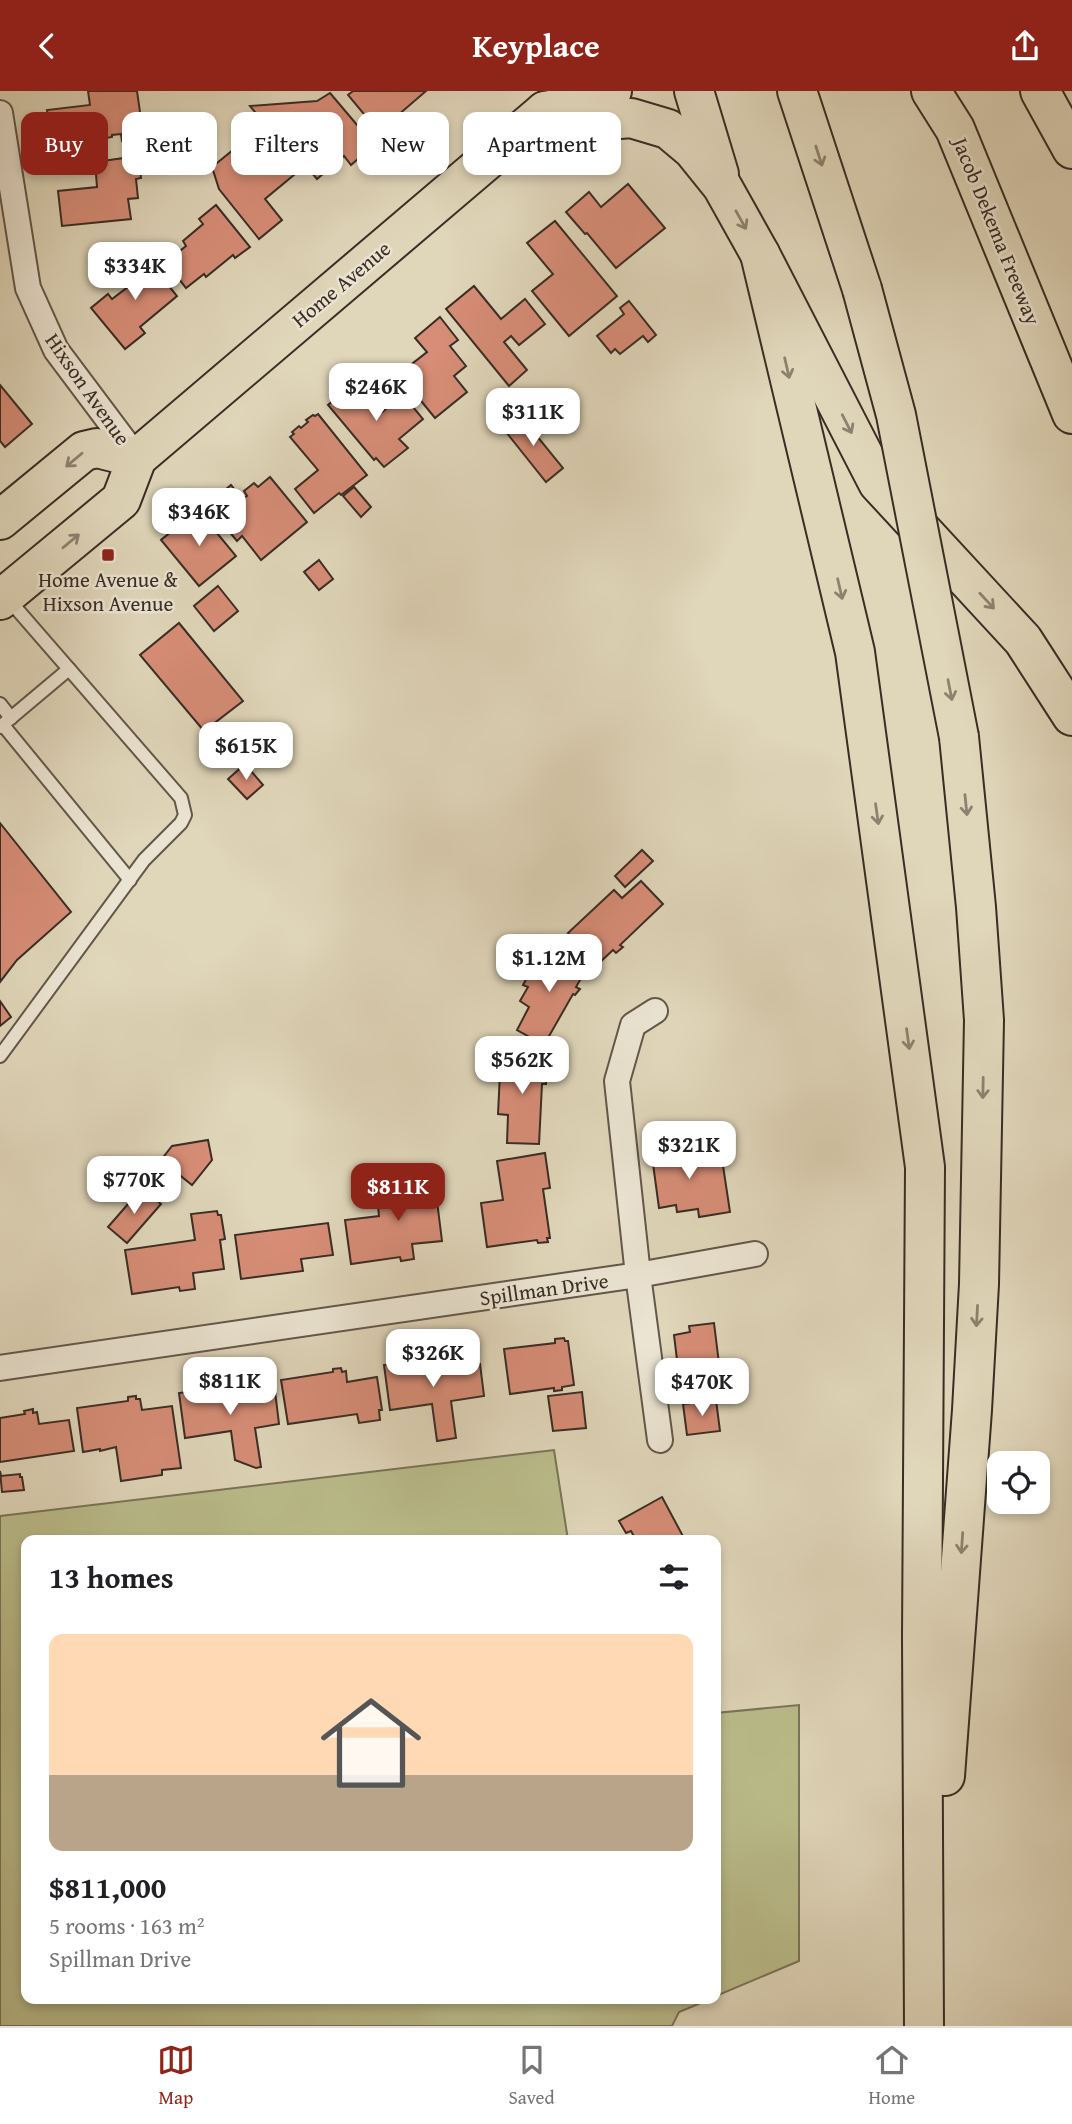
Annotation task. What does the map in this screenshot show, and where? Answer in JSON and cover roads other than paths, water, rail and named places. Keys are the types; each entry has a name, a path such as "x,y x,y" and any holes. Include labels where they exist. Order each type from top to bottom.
{"main road":[{"path":"548,101 598,101 612,91"},
{"path":"694,91 722,186"},
{"path":"797,91 862,289 897,415 959,737 984,1020 979,1284 972,1411 926,2026"},
{"name":"Jacob Dekema Freeway","path":"932,91 955,129 1072,414"},
{"path":"1040,91 1072,149"},
{"path":"548,101 575,123 631,118 668,129 693,150 722,186 760,254 878,483 1023,640 1072,716"},
{"name":"Home Avenue","path":"3,598 121,500 137,458 548,101"},
{"path":"760,254 855,652 925,1167 922,1624 926,2026"},
{"path":"0,520 84,451 91,448 109,450 137,458"}],"street":[{"name":"Hixson Avenue","path":"0,113 28,288 56,349 137,458"},
{"path":"655,1011 633,1025 617,1081 638,1275 660,1440"},
{"name":"Spillman Drive","path":"0,1368 638,1275 755,1254"}],"lane":[{"path":"0,1056 144,860 181,823 185,815 181,798 3,598"},
{"path":"5,723 69,669"},
{"path":"0,704 5,723 130,880"}],"place":[{"name":"Home Avenue & Hixson Avenue","path":"108,555"}]}
